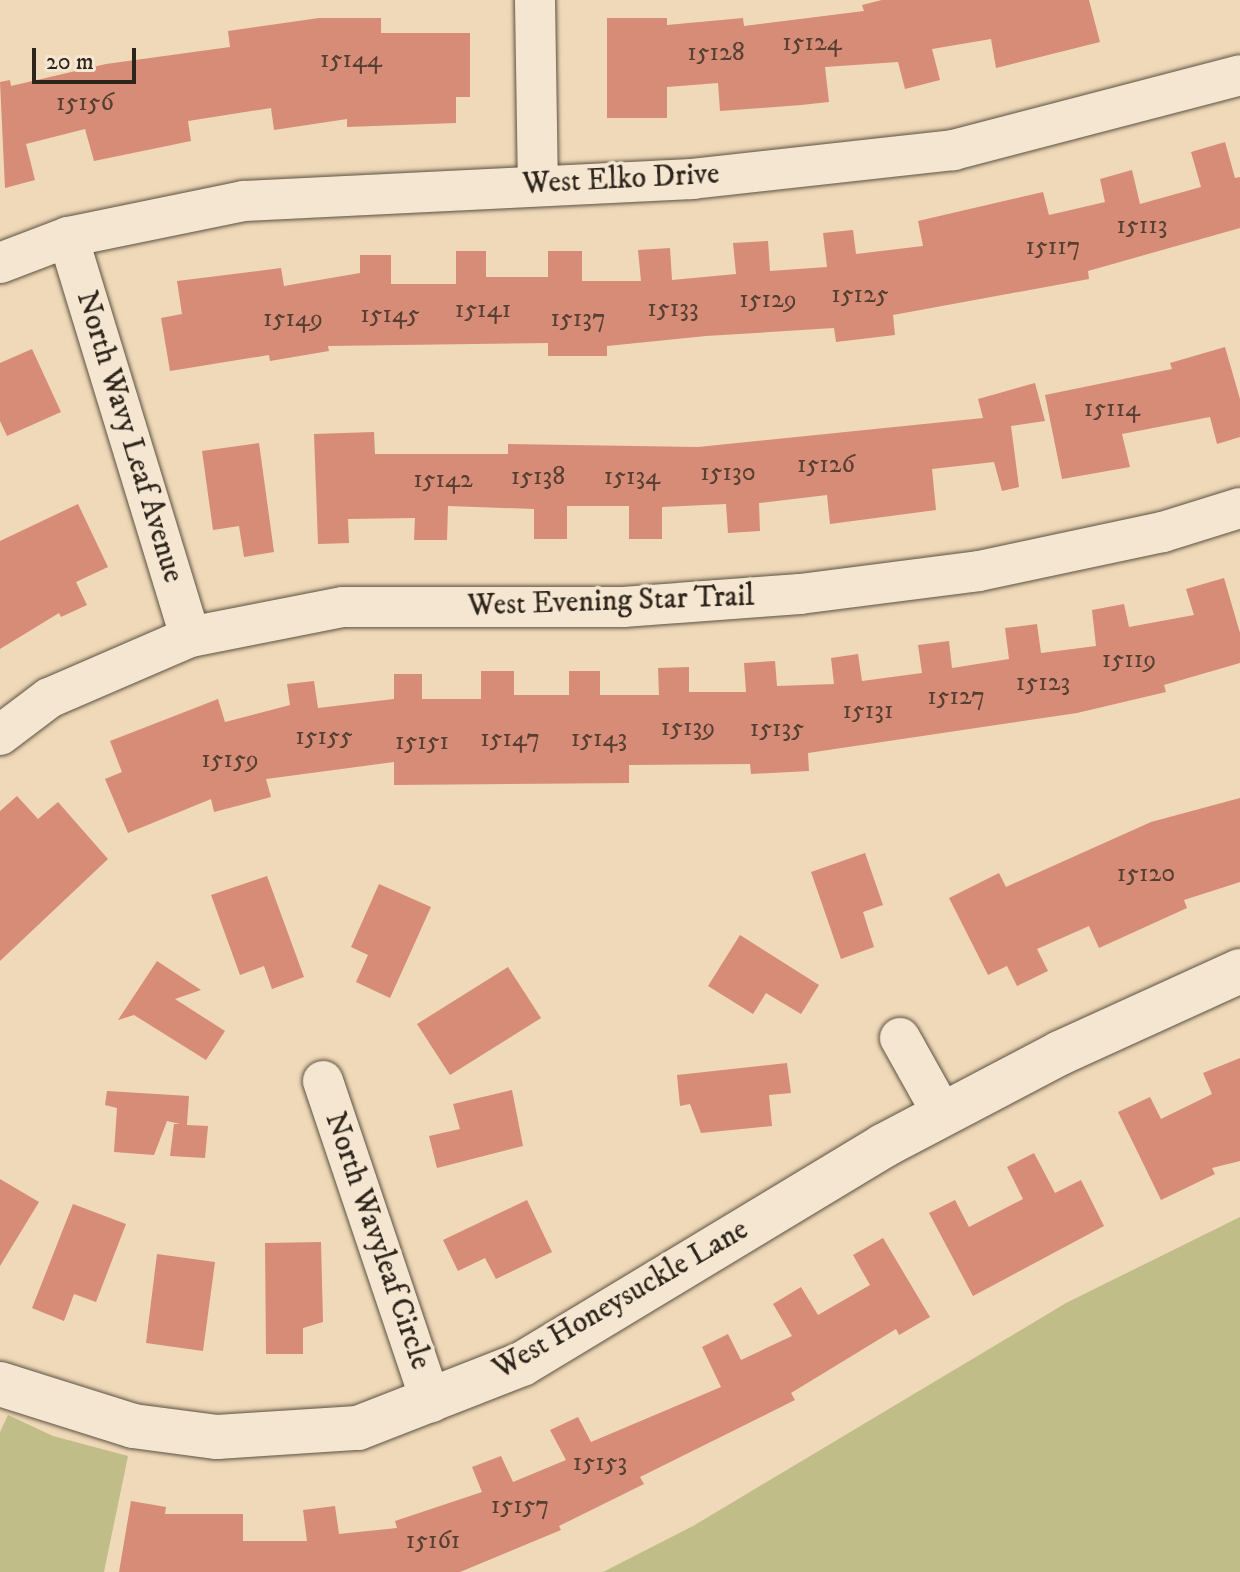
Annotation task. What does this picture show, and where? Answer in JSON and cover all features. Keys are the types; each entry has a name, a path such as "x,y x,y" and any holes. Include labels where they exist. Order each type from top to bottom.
{"street":[{"path":"535,0 538,183"},
{"name":"West Elko Drive","path":"0,263 68,237 244,201 538,183 692,179 953,150 1240,75"},
{"name":"North Wavy Leaf Avenue","path":"68,237 190,637"},
{"name":"West Evening Star Trail","path":"0,735 49,698 190,637 343,607 623,607 815,592 979,571 1163,532 1240,508"},
{"name":"West Honeysuckle Lane","path":"0,1384 133,1426 217,1437 358,1428 522,1364 943,1115 1060,1053 1240,971"},
{"path":"900,1038 943,1115"},
{"name":"North Wavyleaf Circle","path":"323,1081 431,1402"}],"shaded area":[{"path":"1240,1217 1240,1572 603,1572 693,1526 1066,1303"},
{"path":"8,1415 53,1436 128,1456 104,1572 0,1572 0,1432"}],"building":[{"path":"882,0 1089,0 1100,42 996,68 991,39 932,49 940,80 905,89 898,62 825,67 829,102 801,105 720,111 718,83 667,87 667,118 607,118 607,18 667,18 667,25 743,18 744,26 864,11 862,5"},
{"path":"319,18 381,18 381,33 470,33 470,97 456,97 456,123 347,127 347,119 274,130 271,108 188,121 191,141 94,161 85,129 26,144 35,180 5,188 0,82 10,80 11,86 106,64 230,47 228,31"},
{"path":"1225,142 1235,178 1240,177 1240,228 1088,271 1089,279 893,315 895,335 836,342 834,328 706,336 607,346 607,356 548,356 548,343 328,346 329,351 270,361 269,355 170,371 161,318 182,314 177,281 281,268 284,286 360,273 360,255 391,255 391,284 456,284 456,251 486,251 486,277 548,277 548,251 582,251 582,281 641,281 638,250 670,248 672,280 736,274 733,243 768,241 770,271 827,267 823,233 853,230 856,254 923,246 918,221 1043,192 1049,215 1105,202 1100,179 1132,170 1140,204 1201,187 1191,152"},
{"path":"1225,347 1240,399 1240,437 1217,444 1210,417 1122,434 1130,467 1062,479 1045,395 1172,369 1170,363"},
{"path":"32,349 61,412 7,436 0,421 0,363"},
{"path":"1035,383 1045,421 1011,426 1019,487 1002,491 994,462 932,469 936,510 830,524 827,495 759,503 760,531 728,533 726,504 662,507 662,539 629,539 629,506 567,506 567,539 534,539 534,509 448,506 447,540 414,540 415,518 348,519 349,543 318,544 314,434 374,432 375,454 508,454 508,444 698,447 983,418 978,399"},
{"path":"259,443 274,552 244,557 239,526 213,530 202,451"},
{"path":"78,504 108,567 76,582 87,605 61,617 59,613 0,649 0,541"},
{"path":"1224,578 1240,633 1240,663 1164,685 1166,692 1077,713 808,753 809,771 751,774 750,764 629,765 629,783 394,785 394,762 266,779 271,797 214,812 211,799 128,833 105,779 122,772 110,741 218,699 225,722 290,705 287,684 314,681 318,708 394,699 394,674 422,674 422,699 481,699 481,671 514,671 514,695 569,695 569,671 600,671 600,695 659,695 658,668 689,667 689,692 746,692 744,663 775,661 777,686 834,684 831,658 858,654 862,681 922,673 918,645 949,641 952,668 1009,659 1005,628 1037,624 1041,653 1096,646 1092,610 1124,604 1129,627 1194,615 1186,589"},
{"path":"17,796 38,819 58,802 108,859 0,961 0,811"},
{"path":"1240,798 1240,882 1184,900 1187,908 1099,948 1089,926 1037,949 1048,971 1017,986 1007,966 988,975 949,898 999,873 1006,887 1151,822"},
{"path":"865,853 883,905 863,912 874,947 841,959 811,872"},
{"path":"267,876 304,977 272,989 264,966 240,975 211,895"},
{"path":"379,884 431,907 390,998 356,982 368,955 351,947"},
{"path":"740,935 819,985 801,1014 766,993 753,1014 708,986"},
{"path":"157,961 201,990 175,999 225,1031 206,1060 134,1015 118,1020"},
{"path":"508,967 541,1018 450,1075 417,1024"},
{"path":"1240,1058 1240,1161 1212,1168 1215,1174 1161,1200 1118,1112 1150,1097 1161,1119 1212,1094 1203,1073"},
{"path":"787,1063 791,1093 769,1095 772,1126 701,1133 690,1104 680,1106 677,1075"},
{"path":"512,1090 523,1146 437,1168 429,1136 460,1129 453,1104"},
{"path":"107,1091 189,1096 187,1125 208,1126 205,1158 170,1156 174,1124 180,1124 167,1121 154,1155 114,1152 117,1108 105,1105"},
{"path":"1034,1153 1055,1193 1081,1180 1104,1226 973,1296 929,1213 955,1200 969,1227 1023,1199 1007,1167"},
{"path":"0,1179 39,1202 0,1266"},
{"path":"527,1200 552,1252 496,1279 485,1258 458,1271 443,1240"},
{"path":"73,1204 126,1224 96,1302 74,1294 64,1321 32,1308"},
{"path":"883,1238 930,1317 899,1335 896,1329 791,1393 795,1400 640,1477 644,1484 559,1526 561,1530 460,1572 119,1572 131,1501 166,1507 165,1514 243,1514 243,1541 307,1541 303,1510 335,1506 339,1534 397,1528 395,1521 482,1492 472,1467 501,1456 513,1482 566,1460 550,1430 578,1417 591,1442 721,1387 702,1347 728,1334 741,1360 792,1336 773,1304 801,1287 818,1315 870,1285 853,1255"},
{"path":"321,1242 323,1322 303,1328 303,1354 266,1354 265,1243"},
{"path":"157,1254 215,1262 203,1351 146,1343"}]}
